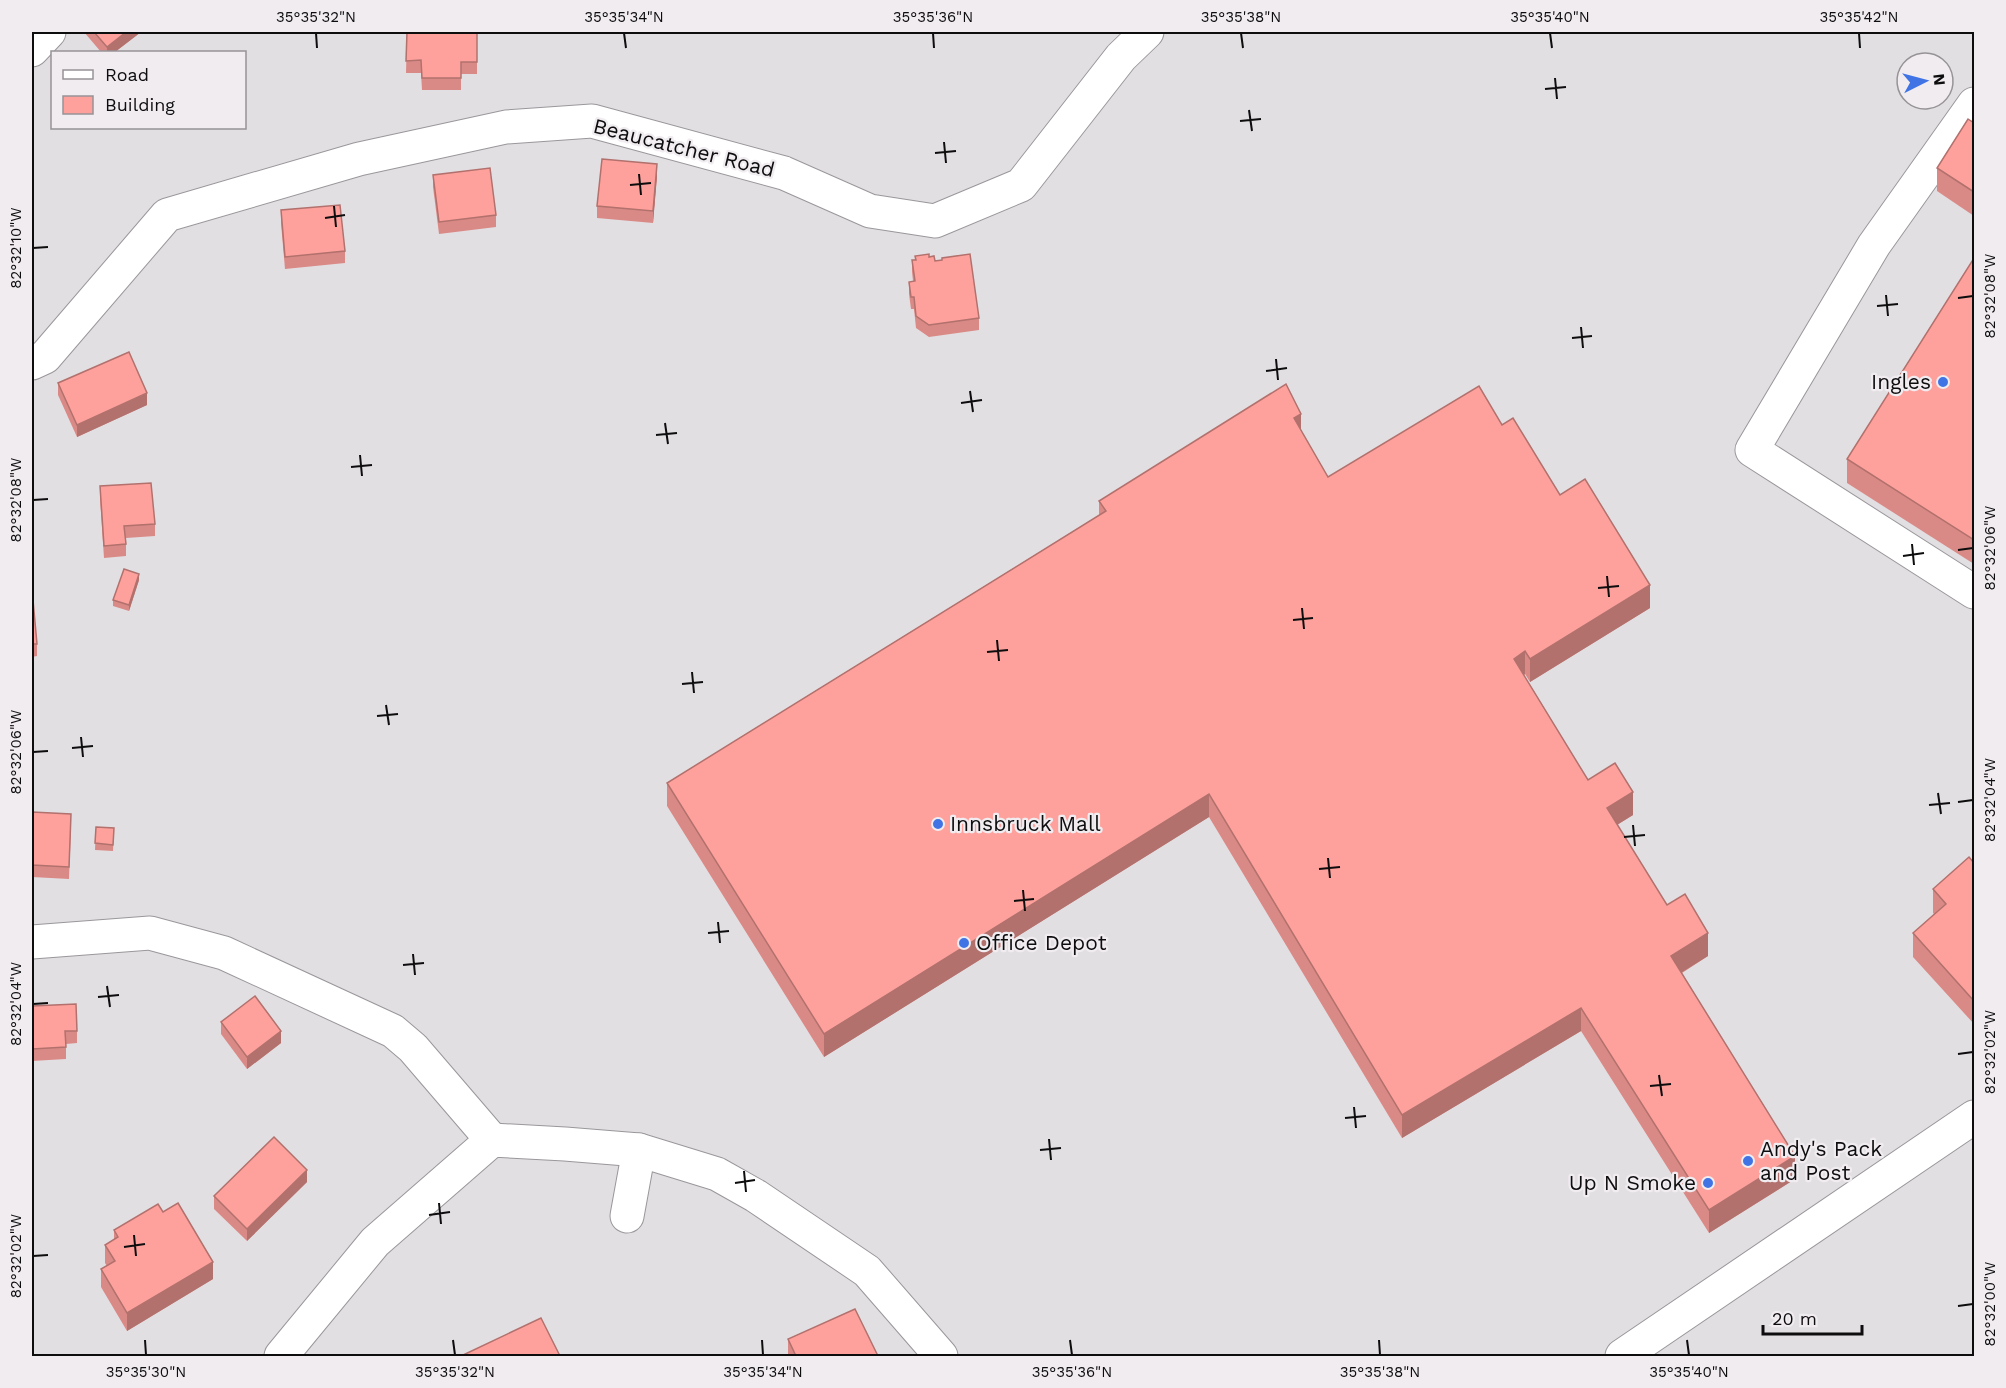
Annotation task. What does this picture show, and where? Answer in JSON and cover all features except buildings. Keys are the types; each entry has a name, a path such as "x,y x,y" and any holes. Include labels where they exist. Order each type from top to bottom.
{"street":[{"path":"32,50 49,32"},
{"name":"Beaucatcher Road","path":"32,363 45,357 167,215 359,159 506,127 591,122 784,173 870,211 935,220 1021,185 1121,57 1147,32"},
{"path":"1974,104 1874,245 1752,450 1974,591"},
{"path":"32,942 150,933 224,953 393,1032 413,1048 492,1140"},
{"path":"1622,1356 1974,1116"},
{"path":"281,1356 375,1242 492,1140 639,1150 717,1174 756,1196 867,1272 941,1356"},
{"path":"627,1216 639,1150"}],"place":[{"name":"Ingles","path":"1943,382"},
{"name":"Innsbruck Mall","path":"938,824"},
{"name":"Office Depot","path":"964,943"},
{"name":"Andy's Pack and Post","path":"1748,1161"},
{"name":"Up N Smoke","path":"1708,1183"}]}
